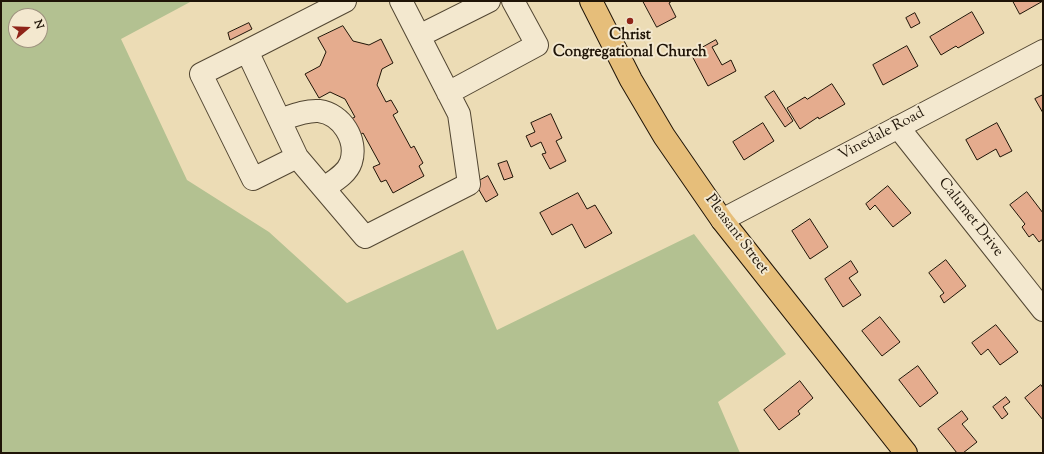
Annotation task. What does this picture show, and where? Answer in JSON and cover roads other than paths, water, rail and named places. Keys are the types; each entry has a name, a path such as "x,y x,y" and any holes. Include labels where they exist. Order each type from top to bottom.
{"main road":[{"name":"Pleasant Street","path":"591,1 631,80 664,136 722,220 906,453"}],"street":[{"path":"297,157 253,179 201,74 345,1"},
{"path":"246,51 297,157 365,237 469,184 459,114 401,1"},
{"path":"419,36 489,1"},
{"path":"448,93 537,45 513,1"},
{"name":"Vinedale Road","path":"722,220 1043,51"},
{"path":"280,120 304,112 319,111 332,115 344,125 350,136 353,149 351,163 343,174 324,188"},
{"name":"Calumet Drive","path":"898,127 1043,310"}],"place":[{"name":"Christ Congregational Church","path":"630,21"}]}
